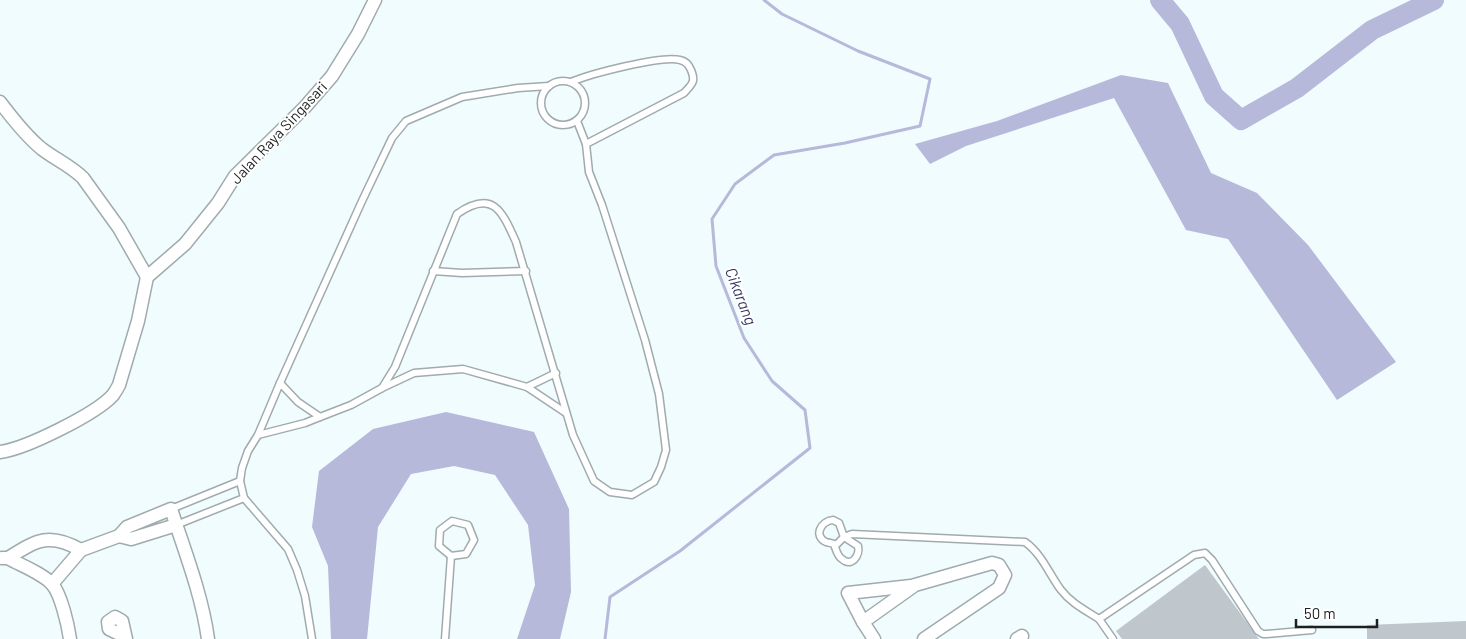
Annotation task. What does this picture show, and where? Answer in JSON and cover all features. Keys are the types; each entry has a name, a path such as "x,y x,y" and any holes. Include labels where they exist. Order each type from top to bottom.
{"street":[{"name":"Jalan Raya Singasari","path":"147,277 185,244 218,203 235,176 305,107 332,76 358,34 375,0"},
{"path":"0,102 15,122 41,148 76,171 94,191 119,228 147,277 138,321 119,385 114,394 70,424 22,446 0,452"},
{"path":"52,584 81,550 119,536 127,527 171,509 199,597 208,639"},
{"path":"119,536 131,539 176,524"},
{"path":"4,558 39,540 56,539 81,550"},
{"path":"4,558 52,584 66,617 70,639"},
{"path":"874,639 848,592 915,586 992,563 998,565 1005,575 999,588 924,639"},
{"path":"863,622 915,586"}],"lane":[{"path":"312,639 305,596 297,570 288,549 244,498 240,481 242,468 392,138 406,121 462,97 518,88 549,86 560,81 571,82 596,73 664,59 682,60 689,66 694,77 692,84 684,93 586,144"},
{"path":"549,86 542,95 540,107 545,118 555,125 567,126 578,121 584,112 586,100 581,89 571,82"},
{"path":"382,388 395,367 457,214 469,206 482,202 493,206 505,217 516,242 573,435 594,481 610,492 632,495 654,482 662,467 666,450 659,394 645,340 602,205 589,172 586,144 578,121"},
{"path":"433,271 462,273 526,271"},
{"path":"258,435 305,423 351,405 382,388 414,374 463,369 527,387 566,412"},
{"path":"527,387 556,374"},
{"path":"280,383 298,402 320,417"},
{"path":"171,509 240,481"},
{"path":"176,524 244,498"},
{"path":"833,520 839,523 844,537 858,546 857,558 852,561 846,562 841,559 835,546 821,538 819,531 821,525 826,521 833,520"},
{"path":"452,521 468,525 474,540 466,554 451,556 439,546 440,530 452,521"},
{"path":"835,546 844,537 852,534 1025,542 1034,548 1060,589 1071,601 1099,619 1113,639"},
{"path":"1099,619 1194,555 1205,553 1212,560 1258,631 1267,634 1312,630 1308,639"},
{"path":"445,639 451,556"}],"water":[{"path":"1121,75 1168,83 1211,173 1257,193 1308,245 1396,362 1337,400 1228,239 1186,230 1114,98 966,146 930,164 915,144 997,121"},
{"path":"446,412 534,432 569,509 571,592 560,639 517,639 535,585 528,525 495,475 454,466 411,474 378,527 367,639 331,639 328,566 312,527 319,471 373,429"}],"building":[{"path":"1205,565 1259,639 1122,639 1116,631"},
{"path":"1466,621 1466,639 1367,639 1367,625"}],"waterway":[{"name":"Cikarang","path":"605,639 610,597 680,551 810,448 805,410 772,381 744,338 716,266 712,219 735,184 774,155 845,143 920,126 930,79 858,51 782,14 764,0"},
{"path":"1160,0 1180,24 1214,96 1241,120 1297,88 1372,30 1434,0"}]}
